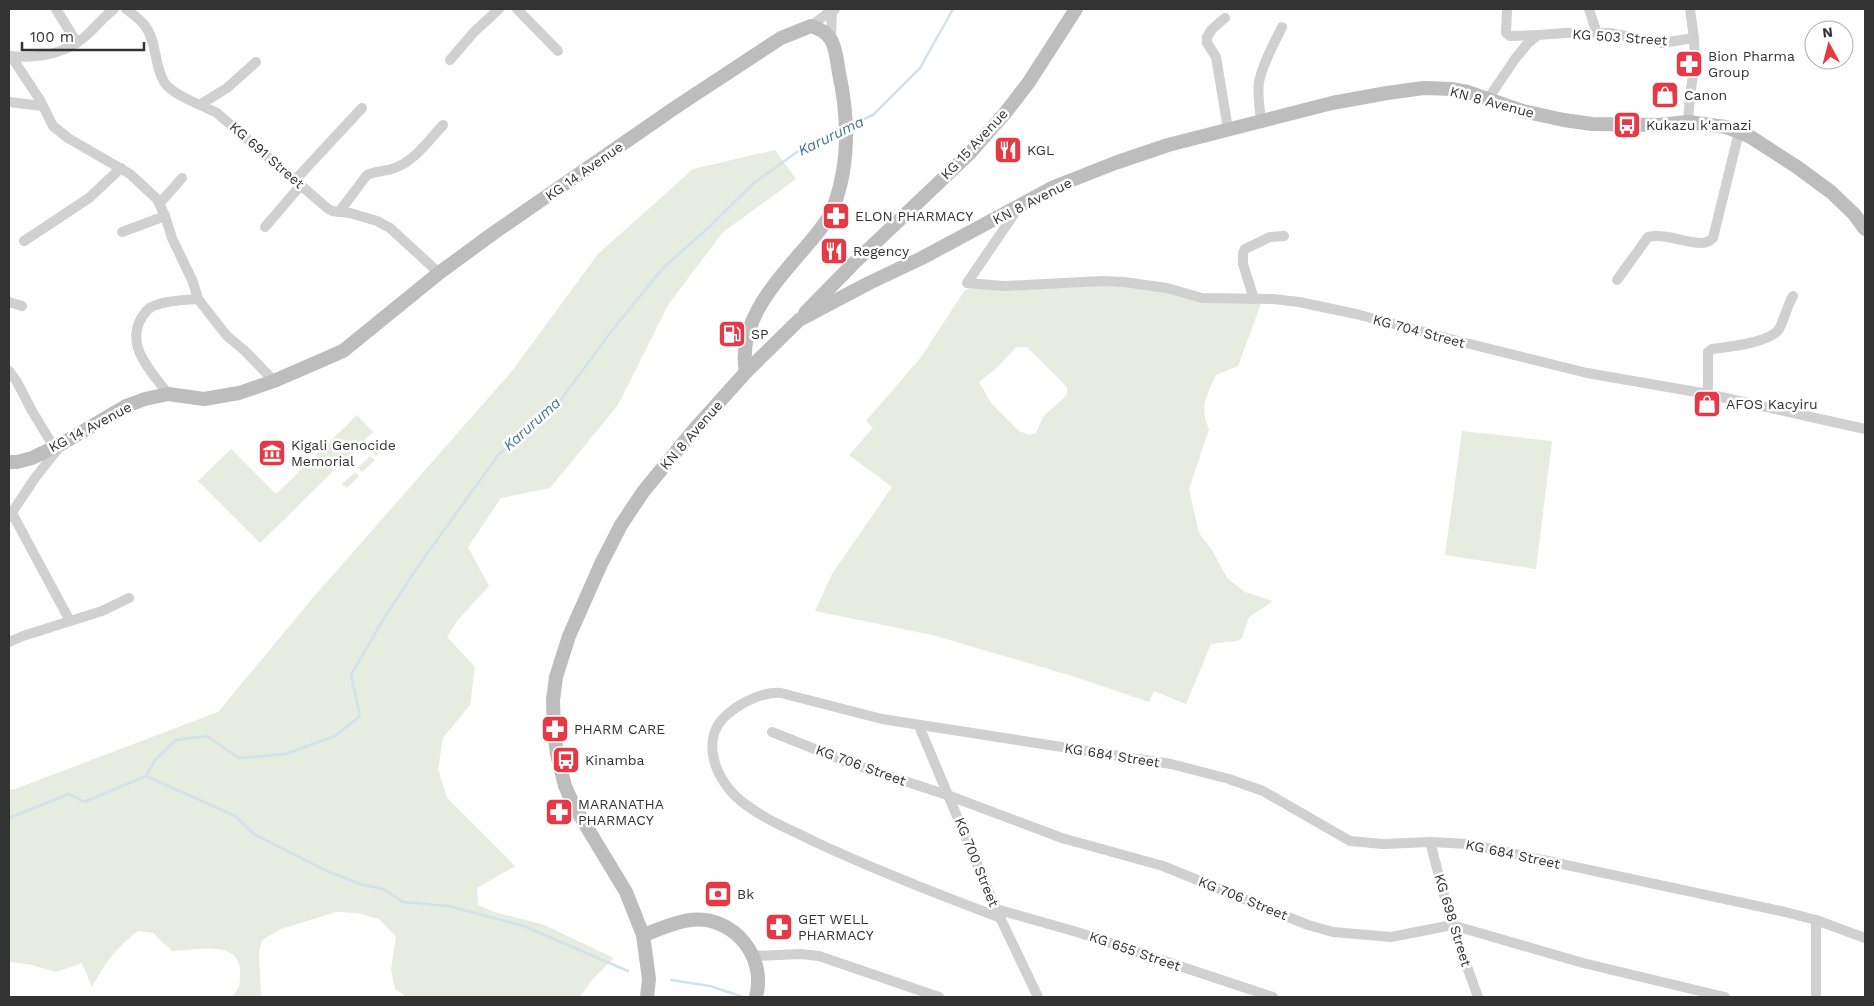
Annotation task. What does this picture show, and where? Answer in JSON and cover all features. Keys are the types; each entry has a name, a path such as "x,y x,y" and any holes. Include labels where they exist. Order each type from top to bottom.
{"main road":[{"name":"KG 15 Avenue","path":"799,320 837,279 970,153 1000,119 1028,82 1076,9"},
{"path":"746,372 745,344 756,311 827,219 845,166 847,140 836,52 831,38 825,31 811,26"},
{"name":"KG 14 Avenue","path":"9,462 32,458 126,406 145,399 168,394 204,399 239,393 274,381 343,350 439,273 495,232 679,105 781,38 811,26"},
{"name":"KN 8 Avenue","path":"647,997 647,962 642,935 626,892 574,806 565,786 556,754 554,732 553,700 556,677 569,636 601,564 621,525 649,484 693,431 746,372 799,320 869,283 922,258 1054,187 1115,163 1168,145 1332,103 1424,88 1450,89 1523,111 1592,124 1658,125 1688,122 1726,127 1749,136 1773,150 1831,192 1854,214 1865,228"},
{"path":"852,266 869,283"},
{"path":"852,266 849,282 853,292"},
{"path":"837,279 839,299"},
{"path":"642,935 689,920 715,922 732,930 747,943 754,956 759,980 756,997"}],"street":[{"path":"56,9 77,43"},
{"path":"10,56 45,55 64,51 77,43 114,9"},
{"name":"KG 691 Street","path":"126,9 146,26 165,84 185,98 218,113 327,208 377,221 390,228 439,273"},
{"path":"450,60 474,32 499,9"},
{"path":"517,9 558,51"},
{"name":"KG 503 Street","path":"1507,9 1506,33 1510,36 1565,33 1620,34 1662,42 1694,38"},
{"path":"1589,9 1597,34"},
{"path":"1688,122 1695,62 1690,9"},
{"path":"811,26 833,10"},
{"path":"831,38 833,10"},
{"path":"1225,18 1212,29 1207,37 1207,43 1216,56 1228,129"},
{"path":"1262,121 1258,94 1260,80 1270,50 1282,26"},
{"path":"1488,99 1515,58 1538,35"},
{"path":"10,56 43,106 53,126 68,138 130,174 160,203 172,238 193,282 198,299 227,336 245,351 274,381"},
{"path":"201,104 232,85 256,62"},
{"path":"9,102 43,106"},
{"path":"265,227 298,182 362,108"},
{"path":"339,212 367,175 378,171 388,171 411,159 443,125"},
{"path":"1617,280 1648,237 1676,238 1702,243 1710,242 1713,238 1739,132"},
{"path":"24,241 88,198 121,168"},
{"path":"160,203 182,178"},
{"name":"KG 704 Street","path":"1020,206 967,283 1004,286 1102,281 1124,282 1167,288 1202,298 1254,298 1308,304 1356,314 1587,373 1708,394 1865,430"},
{"path":"122,232 165,216"},
{"path":"1254,298 1243,264 1243,253 1245,249 1270,237 1284,236"},
{"path":"1708,394 1708,352 1712,349 1745,344 1774,334 1780,328 1786,307 1793,296"},
{"path":"168,394 145,364 136,342 136,328 146,310 155,305 198,299"},
{"path":"9,302 22,306"},
{"path":"9,371 32,411 58,445 10,515 70,621"},
{"path":"9,642 102,611 129,598"},
{"name":"KG 684 Street","path":"998,914 845,856 774,822 746,805 726,784 712,756 713,738 723,718 742,704 771,693 781,693 882,719 919,726 1171,764 1229,779 1263,791 1350,841 1384,844 1430,842 1468,844 1775,910 1816,920 1865,937"},
{"name":"KG 700 Street","path":"919,726 998,914 1038,997"},
{"name":"KG 706 Street","path":"772,732 847,762 950,796 1062,838 1163,866 1308,925 1332,932 1391,937 1452,925 1583,963 1726,997"},
{"name":"KG 698 Street","path":"1430,842 1452,925 1478,997"},
{"name":"KG 655 Street","path":"998,914 1077,932 1272,997"},
{"path":"1816,920 1816,997"},
{"path":"754,956 800,954 819,956 939,997"}],"shaded area":[{"path":"775,150 796,179 723,232 668,305 618,405 550,488 501,498 468,547 489,586 457,621 447,637 475,667 470,705 443,738 438,769 447,798 515,866 477,888 478,905 494,912 542,924 614,958 593,979 580,997 406,997 395,989 391,969 396,937 379,919 357,913 336,912 281,929 262,940 259,952 261,997 232,997 240,983 238,961 233,954 224,950 214,949 172,951 153,933 138,931 112,956 92,987 82,963 56,972 32,965 10,962 9,997 9,790 218,712 311,600 512,371 598,254 693,169"},
{"path":"1098,279 1262,301 1238,366 1216,375 1210,388 1204,408 1209,429 1189,489 1199,533 1212,550 1227,578 1245,592 1273,601 1249,617 1242,638 1236,641 1211,644 1186,704 1154,691 1149,702 1069,675 932,635 815,611 832,574 892,487 849,455 873,428 866,421 922,356 964,291 970,288","holes":["1016,347 1027,347 1067,387 1067,395 1043,417 1036,433 1029,435 1019,431 992,404 979,382 999,366"]},
{"path":"357,415 373,432 260,543 198,481 231,449 276,494"},
{"path":"1462,431 1552,441 1536,569 1445,555"},
{"path":"385,440 389,444 376,456 372,451"},
{"path":"370,456 375,460 362,472 358,467"},
{"path":"355,472 359,476 347,488 342,484"}],"waterway":[{"name":"Karuruma","path":"851,125 873,115 920,68 953,9"},
{"name":"Karuruma","path":"146,776 155,760 176,740 207,736 239,758 286,754 335,736 360,716 351,675 384,618 421,562 499,454 557,405 610,333 662,269 754,183 808,144 842,129"},
{"path":"9,818 69,794 84,802 146,776 235,816 254,834 329,872 360,884 383,889 403,902 448,906 524,926 628,971"},
{"path":"671,980 710,986 743,997"}],"place":[{"name":"Bion Pharma Group","path":"1689,64"},
{"name":"Canon","path":"1665,95"},
{"name":"Kukazu k'amazi","path":"1627,125"},
{"name":"KGL","path":"1008,150"},
{"name":"ELON PHARMACY","path":"836,216"},
{"name":"Regency","path":"834,251"},
{"name":"SP","path":"732,334"},
{"name":"AFOS Kacyiru","path":"1707,404"},
{"name":"Kigali Genocide Memorial","path":"272,453"},
{"name":"PHARM CARE","path":"555,729"},
{"name":"Kinamba","path":"566,760"},
{"name":"MARANATHA PHARMACY","path":"559,812"},
{"name":"Bk","path":"718,894"},
{"name":"GET WELL PHARMACY","path":"779,927"}]}
